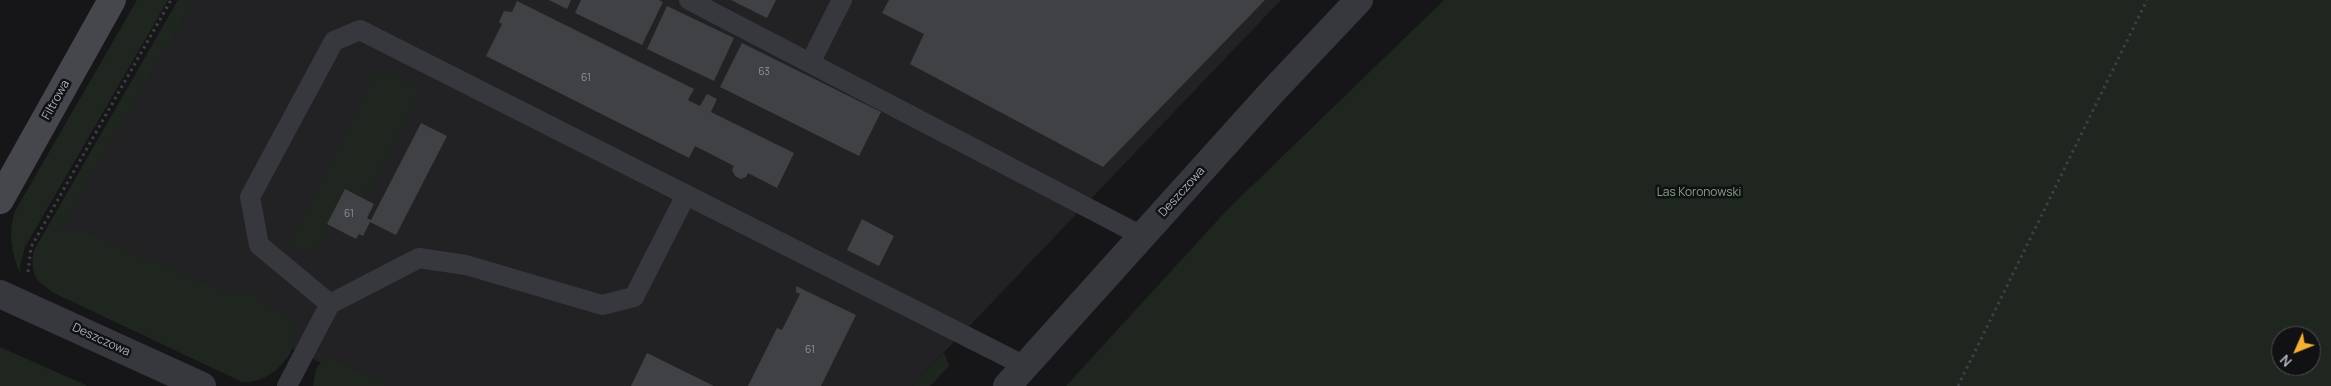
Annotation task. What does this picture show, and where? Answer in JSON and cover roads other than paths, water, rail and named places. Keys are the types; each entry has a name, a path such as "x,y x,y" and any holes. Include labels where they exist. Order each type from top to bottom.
{"street":[{"name":"Filtrowa","path":"0,200 112,0"},
{"name":"Deszczowa","path":"1007,386 1272,92 1359,0"},
{"name":"Deszczowa","path":"10,298 202,386"}],"lane":[{"path":"689,0 1142,236"},
{"path":"810,63 842,0"},
{"path":"330,304 259,245 250,197 334,41 360,30 1025,366"},
{"path":"287,386 330,304 419,258 466,265 602,305 634,297 686,195"}],"park label":[{"name":"Las Koronowski","path":"1699,193"}]}
